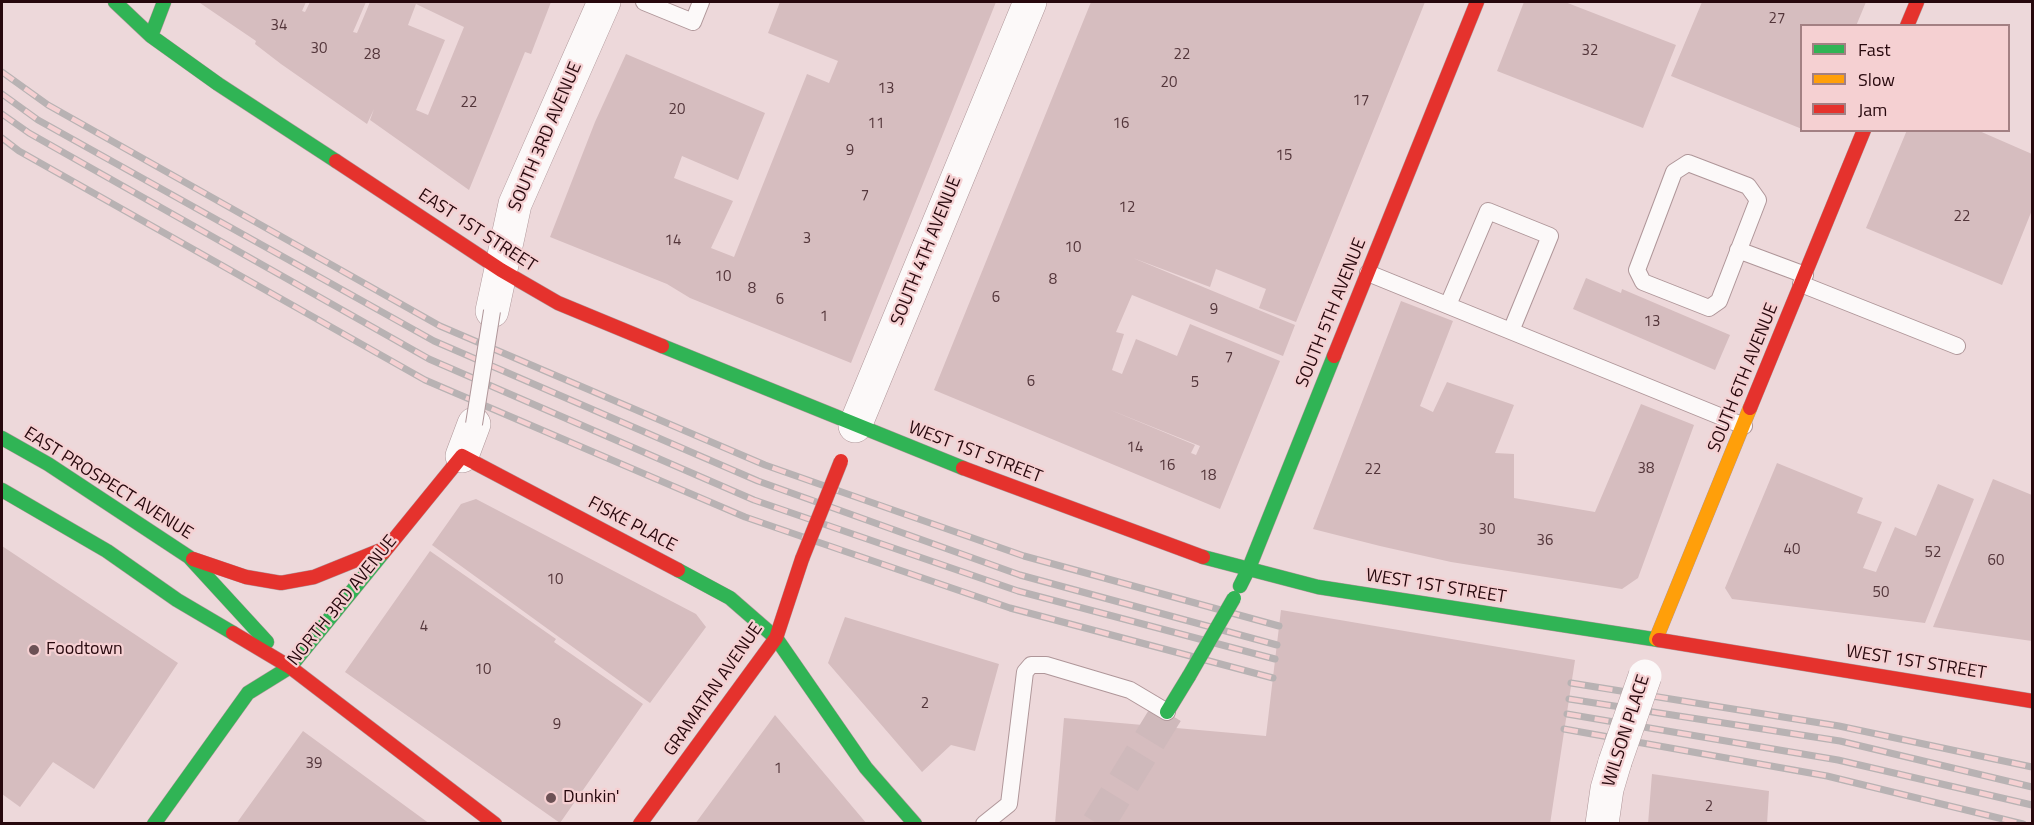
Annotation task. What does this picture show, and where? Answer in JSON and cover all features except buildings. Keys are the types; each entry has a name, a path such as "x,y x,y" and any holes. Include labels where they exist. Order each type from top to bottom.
{"street":[{"name":"EAST 1ST STREET","path":"116,2 151,36 218,84 501,270 558,303 848,443"},
{"path":"151,36 164,2"},
{"name":"SOUTH 3RD AVENUE","path":"492,311 514,204 604,2"},
{"name":"SOUTH 4TH AVENUE","path":"825,501 1030,2"},
{"name":"SOUTH 5TH AVENUE","path":"1167,712 1213,635 1249,568 1477,2"},
{"path":"1908,24 1917,2"},
{"name":"SOUTH 6TH AVENUE","path":"1656,639 1863,132"},
{"name":"NORTH 3RD AVENUE","path":"154,824 248,693 290,667 462,456 474,424"},
{"name":"EAST PROSPECT AVENUE","path":"2,438 94,493 189,557 290,667"},
{"name":"WEST 1ST STREET","path":"848,443 1190,554 1318,587 2032,700"},
{"name":"FISKE PLACE","path":"462,456 730,598 776,638 866,768 915,824"},
{"name":"EAST PROSPECT AVENUE","path":"2,490 107,551 177,600 290,667 495,824"},
{"name":"GRAMATAN AVENUE","path":"640,824 776,638 802,559 825,501"},
{"path":"189,557 246,577 280,583 315,578 386,549"},
{"name":"WILSON PLACE","path":"1602,824 1607,789 1656,639"}],"lane":[{"path":"644,2 693,22 701,2"},
{"path":"1689,163 1748,186 1758,200 1738,250 1719,301 1709,308 1643,282 1637,270 1674,172 1689,163"},
{"path":"1448,305 1488,211 1550,236 1511,331"},
{"path":"1738,250 1957,346"},
{"path":"1368,273 1744,426"},
{"path":"474,424 492,311"},
{"path":"984,824 1009,804 1025,672 1031,665 1046,665 1130,690 1167,712"}],"tunnel":[{"path":"1098,824 1167,712"}],"railway":[{"path":"2,72 48,105 440,326 765,465 1024,556 1279,626"},
{"path":"2,94 38,120 434,341 758,481 1020,575 1277,645"},
{"path":"2,114 29,133 429,359 754,500 1018,591 1275,659"},
{"path":"2,138 19,151 425,380 745,517 1010,608 1273,678"},
{"path":"1571,683 1839,726 2032,767"},
{"path":"1569,699 1840,741 2032,787"},
{"path":"1567,714 1838,760 2032,805"},
{"path":"1564,729 1827,776 2023,824"}],"traffic: fast":[{"path":"115,2 151,36 218,84 336,161"},
{"path":"151,36 164,2"},
{"path":"662,346 963,468"},
{"path":"1240,586 1334,356"},
{"path":"2,438 48,464 189,557 267,642"},
{"path":"2,490 107,551 177,600 233,633"},
{"path":"154,824 248,693 290,667 383,553"},
{"path":"1203,557 1318,587 1659,640"},
{"path":"678,570 730,598 776,638 866,768 915,824"},
{"path":"1189,676 1234,598"},
{"path":"1167,712 1189,676"}],"traffic: slow":[{"path":"1656,639 1750,408"}],"traffic: jam":[{"path":"1334,356 1477,2"},
{"path":"1908,24 1917,2"},
{"path":"1750,408 1863,132"},
{"path":"336,161 501,270 558,303 662,346"},
{"path":"383,553 462,456 678,570"},
{"path":"802,559 841,461"},
{"path":"963,468 1203,557"},
{"path":"193,559 246,577 281,583 314,577 381,550"},
{"path":"640,824 776,638 802,559"},
{"path":"233,633 290,667 495,824"},
{"path":"1659,640 2032,701"}],"place":[{"name":"Foodtown","path":"34,650"},
{"name":"Dunkin'","path":"551,798"}]}
